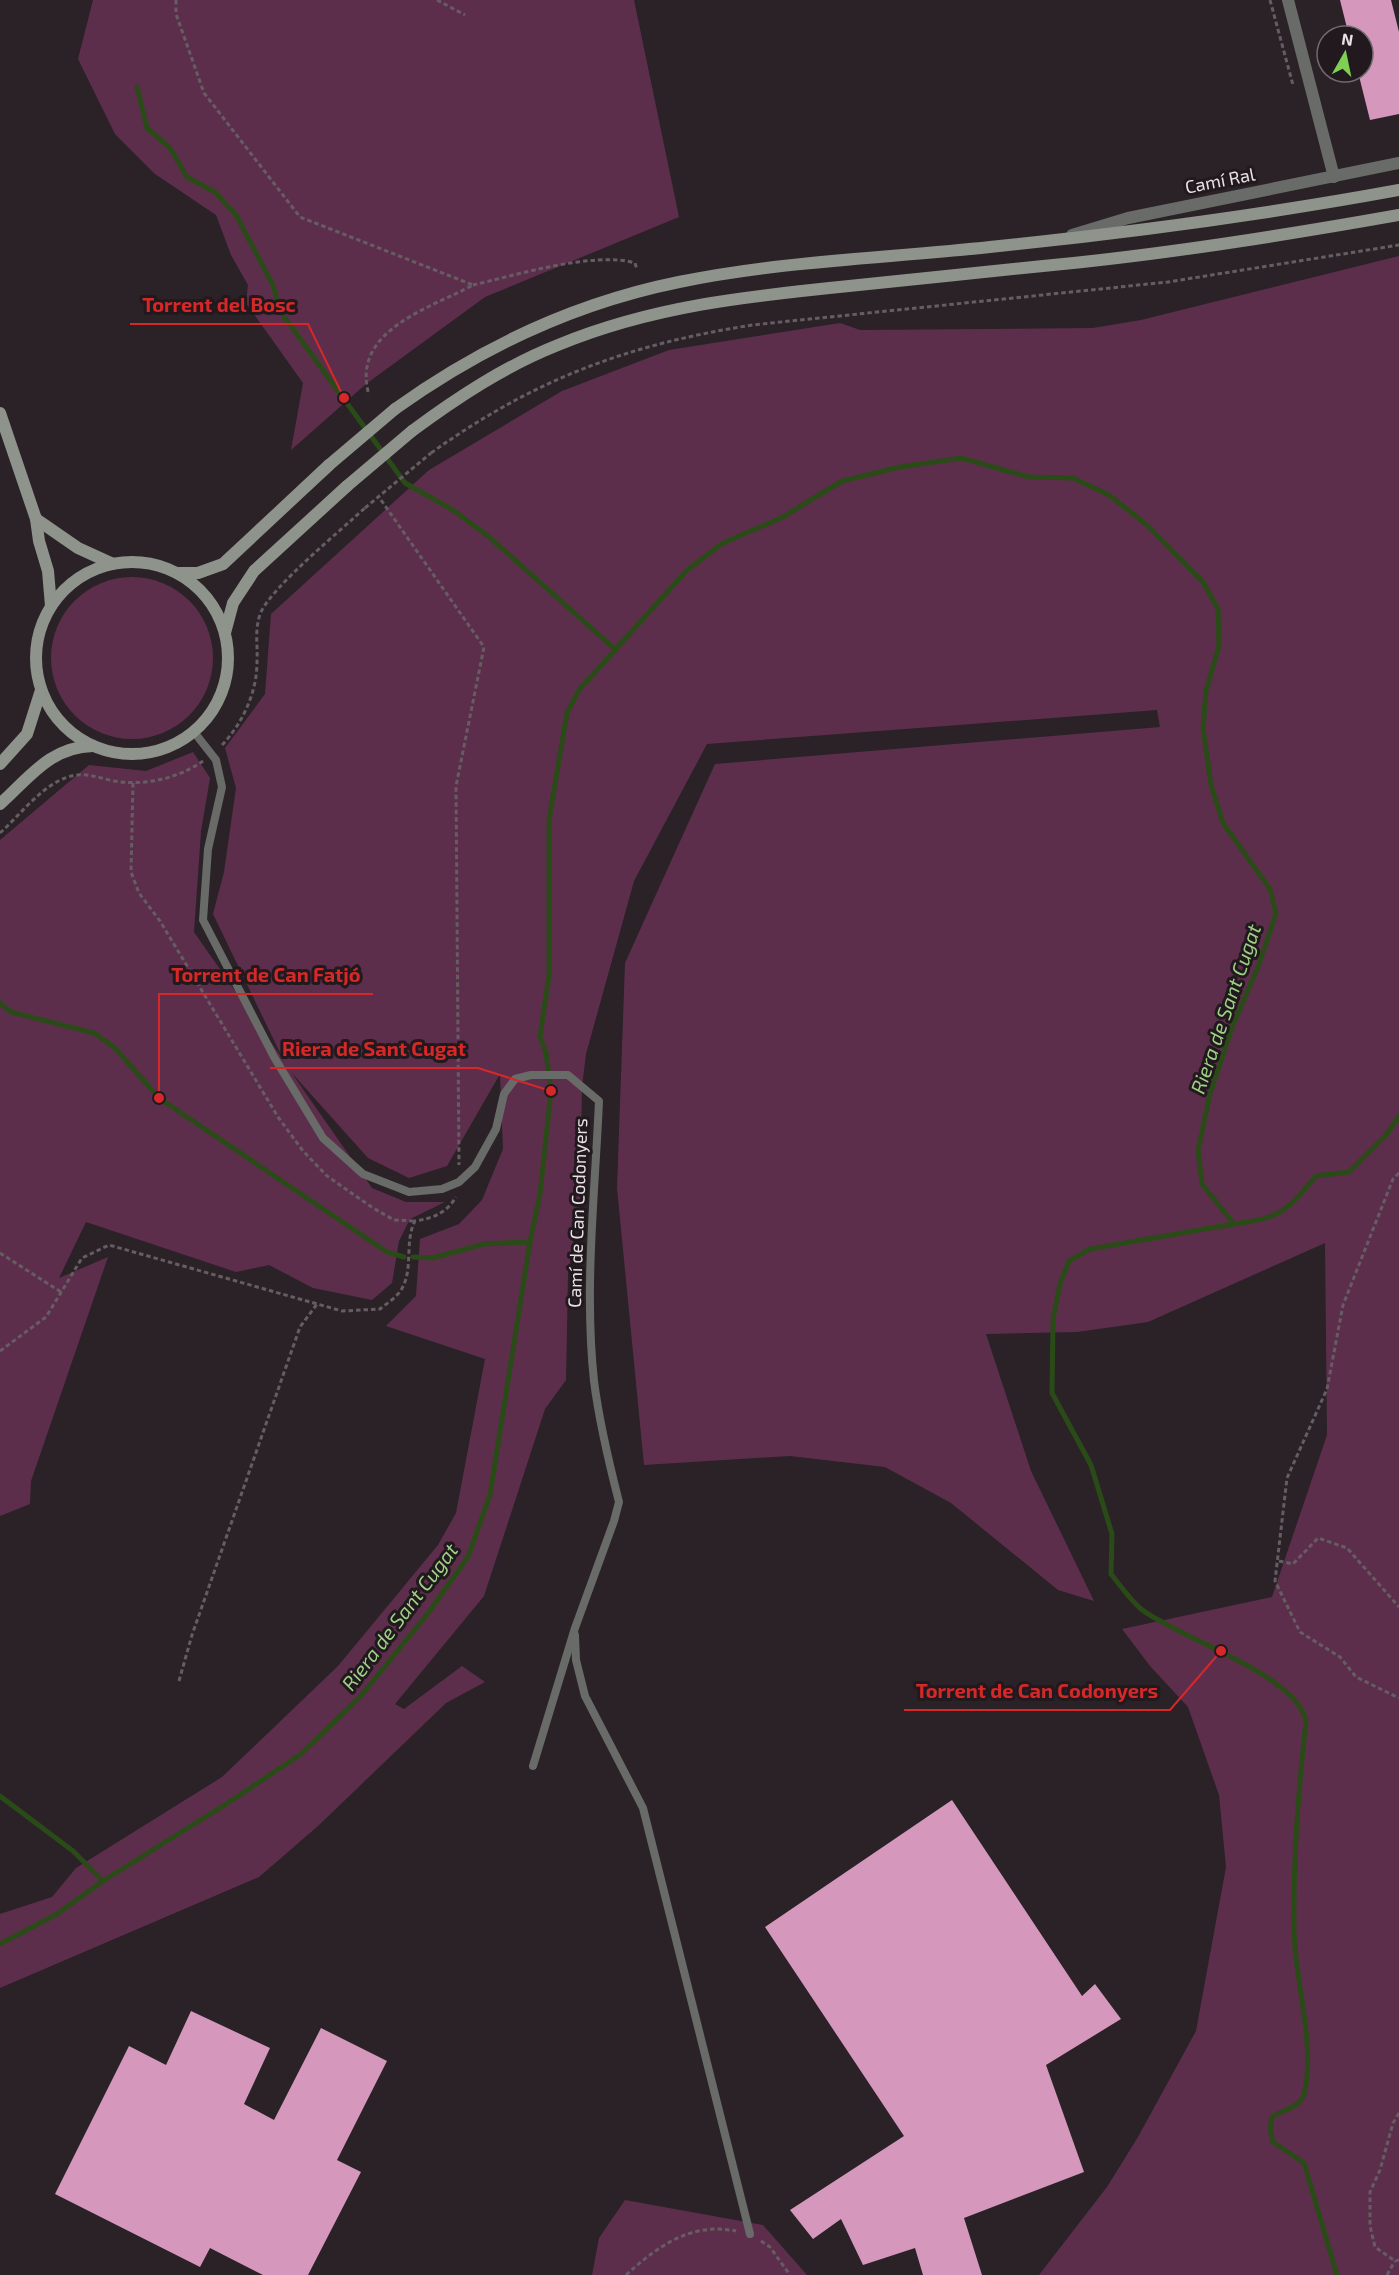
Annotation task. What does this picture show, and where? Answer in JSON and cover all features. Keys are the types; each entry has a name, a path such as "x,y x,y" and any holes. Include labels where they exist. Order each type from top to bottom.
{"main road":[{"path":"176,573 198,573 223,564 329,465 395,409 454,369 563,316 642,291 679,282 762,270 1050,241 1214,221 1399,190"},
{"path":"0,804 59,752 73,747 94,746 137,753 177,743 194,732 218,700 228,663 225,633 233,603 249,578 347,486 412,430 484,382 557,345 635,318 674,308 754,295 1051,266 1218,245 1399,215"},
{"path":"0,413 36,519 39,541 48,571 51,606"},
{"path":"36,519 78,548 113,564"},
{"path":"94,746 63,724 51,710 41,690 37,674 38,639 51,606 78,579 113,564 131,562 155,565 176,573 208,600 225,633"},
{"path":"3,761 27,735 41,690"}],"street":[{"path":"1287,0 1334,177"},
{"name":"Camí Ral","path":"1050,241 1128,218 1399,164"}],"lane":[{"path":"194,732 216,760 222,787 208,849 203,920 274,1058 322,1138 363,1174 409,1192 442,1189 459,1182"},
{"name":"Camí de Can Codonyers","path":"459,1182 475,1167 496,1129 504,1094 515,1079 531,1075 568,1075 599,1101 591,1262 591,1332 594,1382 619,1502 575,1629"},
{"path":"532,1766 575,1629"},
{"path":"575,1629 576,1660 585,1696 643,1808 750,2234"}],"path":[{"path":"176,0 176,14 204,93 300,217 473,285"},
{"path":"437,0 465,15"},
{"path":"1270,0 1293,87"},
{"path":"222,745 238,726 253,690 257,671 257,625 261,613 285,584 365,508 431,453 500,407 558,378 610,357 696,334 752,325 1168,282 1399,245"},
{"path":"369,395 366,376 368,366 372,354 388,333 409,316 473,285 592,261 626,261 635,263 637,270"},
{"path":"381,500 484,647 456,786 459,1182"},
{"path":"0,833 54,783 71,776 89,775 133,783 165,779 201,763"},
{"path":"133,783 131,872 139,893 160,921 278,1117 303,1151 327,1176 394,1220 431,1219 449,1209 459,1192"},
{"path":"1399,1173 1393,1179 1343,1305 1327,1389 1287,1478 1275,1581 1300,1632 1340,1657 1356,1677 1399,1698"},
{"path":"0,1351 46,1317 82,1258 109,1245 342,1311 380,1310 401,1290 408,1264 410,1232 415,1221"},
{"path":"0,1253 61,1292"},
{"path":"179,1681 192,1635 300,1327 317,1304"},
{"path":"1278,1561 1293,1564 1317,1538 1347,1548 1399,1607"},
{"path":"1388,2275 1397,2260 1375,2247 1370,2226 1370,2192 1380,2170 1393,2123 1399,2113"},
{"path":"626,2275 656,2248 695,2230 729,2230 750,2234 770,2247 790,2275"}],"shaded area":[{"path":"93,0 634,0 679,217 485,297 366,384 291,450 303,383 246,303 248,285 231,255 216,215 155,174 115,134 78,59"},
{"path":"1399,256 1399,2275 1039,2275 1107,2187 1138,2137 1196,2031 1226,1867 1219,1795 1188,1707 1150,1666 1122,1629 1272,1597 1327,1435 1325,1243 1148,1322 1077,1332 986,1334 1031,1471 1094,1601 1058,1590 951,1503 885,1467 790,1456 644,1465 617,1188 625,963 715,764 1160,727 1157,710 707,744 634,881 586,1054 582,1087 580,1202 568,1274 566,1380 545,1409 484,1596 395,1704 404,1709 462,1666 485,1682 446,1703 318,1826 259,1877 0,1988 0,1914 52,1897 76,1868 222,1777 338,1666 438,1545 456,1513 485,1359 386,1326 416,1296 420,1239 459,1224 482,1200 503,1149 500,1074 447,1166 409,1178 368,1158 291,1072 372,1188 406,1202 445,1202 410,1219 399,1241 392,1283 372,1300 313,1288 269,1265 236,1272 86,1222 59,1278 108,1257 31,1481 30,1504 0,1516 0,840 89,765 146,771 193,752 210,778 201,831 194,932 284,1061 213,914 224,872 236,788 225,748 265,694 271,614 429,470 562,391 669,350 840,323 860,330 1093,328 1141,320"},
{"path":"132,577 163,583 189,601 207,627 213,658 207,689 189,715 163,733 132,739 101,733 75,715 57,689 51,658 57,627 75,601 101,583"},
{"path":"625,2200 763,2225 807,2275 592,2275 599,2238"}],"building":[{"path":"1340,0 1391,0 1399,32 1399,114 1370,120 1361,84 1375,84 1375,24 1346,24"},
{"path":"952,1800 1082,1996 1095,1984 1121,2019 1046,2065 1084,2172 964,2218 982,2275 923,2275 915,2248 863,2265 841,2219 813,2239 790,2210 904,2136 765,1927"},
{"path":"191,2011 270,2048 244,2104 274,2120 321,2028 387,2061 337,2160 361,2172 308,2275 263,2275 210,2248 200,2267 55,2194 129,2046 166,2065"}],"waterway":[{"path":"137,87 147,128 170,148 187,177 215,192 236,215 273,285 280,311 405,483 453,510 488,536 616,650"},
{"name":"Riera de Sant Cugat","path":"0,1944 57,1914 103,1881 301,1754 360,1697 429,1612 468,1557 490,1495 530,1242 540,1194 551,1091 546,1053 540,1036 549,976 549,820 567,713 579,690 687,570 723,543 781,518 842,481 900,467 961,458 1029,477 1073,478 1109,495 1147,525 1203,582 1218,609 1219,646 1206,691 1203,728 1211,785 1223,823 1270,889 1276,913 1258,967 1233,1025 1210,1094 1198,1150 1202,1184 1234,1224 1263,1219 1289,1206 1316,1176 1349,1172 1387,1134 1399,1116"},
{"path":"0,1003 11,1012 94,1033 115,1048 159,1098 387,1252 404,1257"},
{"path":"1234,1224 1090,1249 1069,1261 1060,1284 1053,1319 1052,1393 1091,1465 1112,1534 1111,1574 1141,1609 1260,1673 1282,1689 1298,1705 1306,1722 1297,1826 1294,1931 1308,2056 1307,2076 1302,2098 1295,2105 1272,2117 1270,2128 1273,2142 1304,2163 1337,2275"},
{"path":"413,1257 433,1258 484,1244 530,1242"},
{"path":"0,1796 73,1851 103,1881"}],"place":[{"name":"Torrent del Bosc","path":"344,398"},
{"name":"Riera de Sant Cugat","path":"551,1091"},
{"name":"Torrent de Can Fatjó","path":"159,1098"},
{"name":"Torrent de Can Codonyers","path":"1221,1651"}]}
